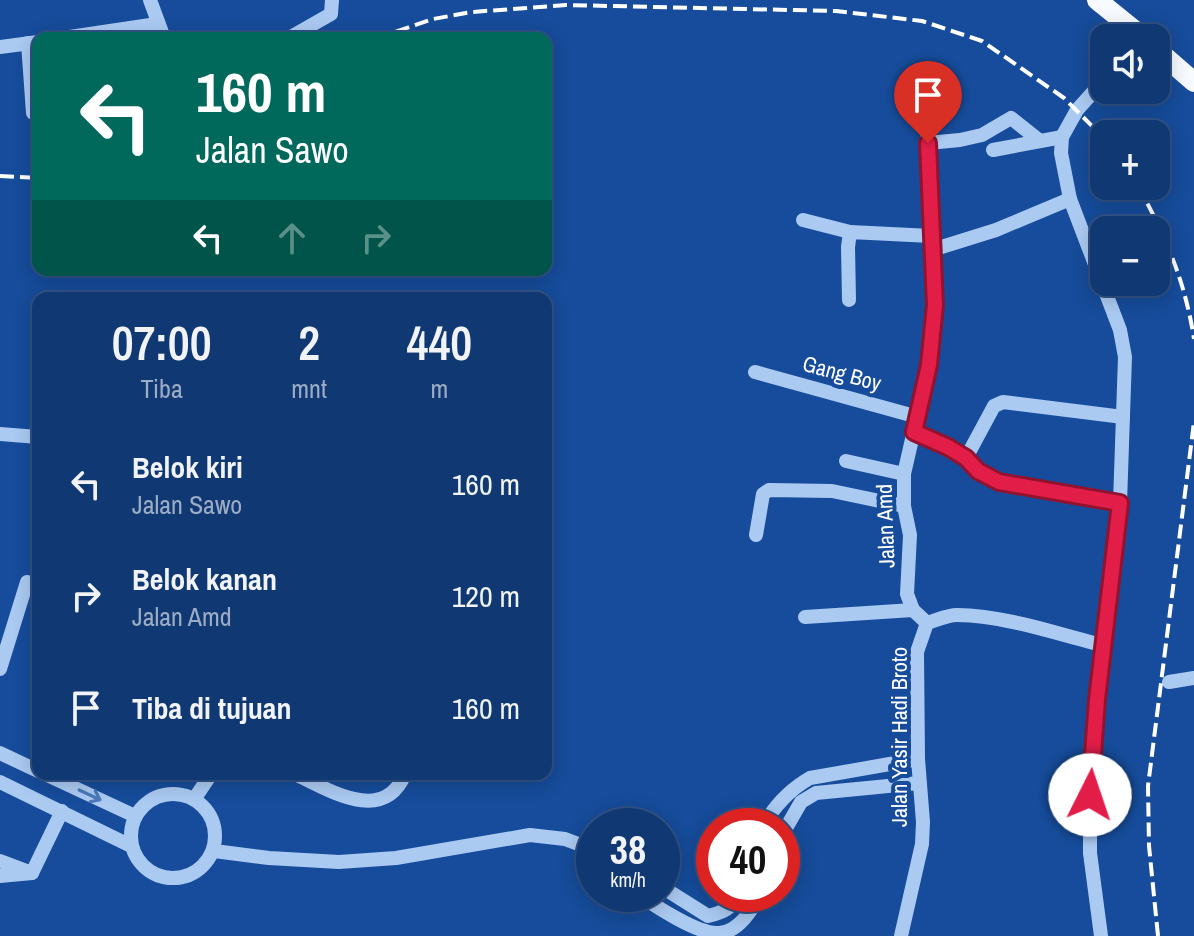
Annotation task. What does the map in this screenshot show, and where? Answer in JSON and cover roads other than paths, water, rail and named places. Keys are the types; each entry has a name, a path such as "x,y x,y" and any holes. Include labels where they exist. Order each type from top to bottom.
{"main road":[{"path":"1097,0 1127,24"},
{"path":"1170,61 1194,82"}],"street":[{"path":"150,0 161,31"},
{"path":"300,32 331,14 332,0"},
{"path":"0,47 32,42"},
{"name":"Jalan Amd","path":"913,610 907,594 910,535 904,506 904,474 929,365 935,305 927,88"},
{"path":"1090,96 1077,110 1062,137 1061,153 1070,199 1120,330 1125,357 1120,503 1090,795 1090,853 1101,936"},
{"path":"928,143 982,135 1011,118 1040,141"},
{"path":"993,150 1062,137"},
{"path":"803,220 850,232 932,243 996,230 1070,199"},
{"path":"849,300 850,232"},
{"name":"Gang Boy","path":"755,372 918,417"},
{"path":"966,458 994,406 1003,402 1123,417"},
{"path":"914,432 966,458 978,471 999,482 1120,503"},
{"path":"0,434 32,437"},
{"path":"846,461 904,474"},
{"path":"756,535 763,494 769,490 832,491 904,506"},
{"path":"0,669 27,582"},
{"path":"805,617 913,610 927,623"},
{"name":"Jalan Yasir Hadi Broto","path":"901,936 922,844 917,652 927,623 954,615 970,616 1033,627 1104,646"},
{"path":"1169,682 1194,678"},
{"path":"0,753 32,768"},
{"path":"773,808 796,786 810,778 918,759"},
{"path":"810,778 816,793"},
{"path":"58,780 135,816"},
{"path":"195,798 207,780"},
{"path":"309,780 354,800 372,801 388,796 402,780"},
{"path":"0,782 131,846"},
{"path":"798,808 801,802 816,793 919,783"},
{"path":"173,793 195,798 209,812 216,831 214,851 205,865 191,875 175,878 156,875 140,863 131,846 131,826 135,816 150,799 173,793"},
{"path":"32,873 62,811"},
{"path":"214,851 339,862 396,858 530,835 565,839 576,844"},
{"path":"0,861 32,873"},
{"path":"0,876 32,873"},
{"path":"680,902 718,934 741,923 748,912"},
{"path":"679,912 704,923"},
{"path":"704,923 724,912"}],"railway":[{"path":"395,32 433,19 472,12 566,5 836,11 922,21 982,41 1064,98 1090,124"},
{"path":"0,176 32,178"},
{"path":"1145,200 1173,260 1194,339"},
{"path":"1158,936 1149,846 1148,786 1194,422"}]}
